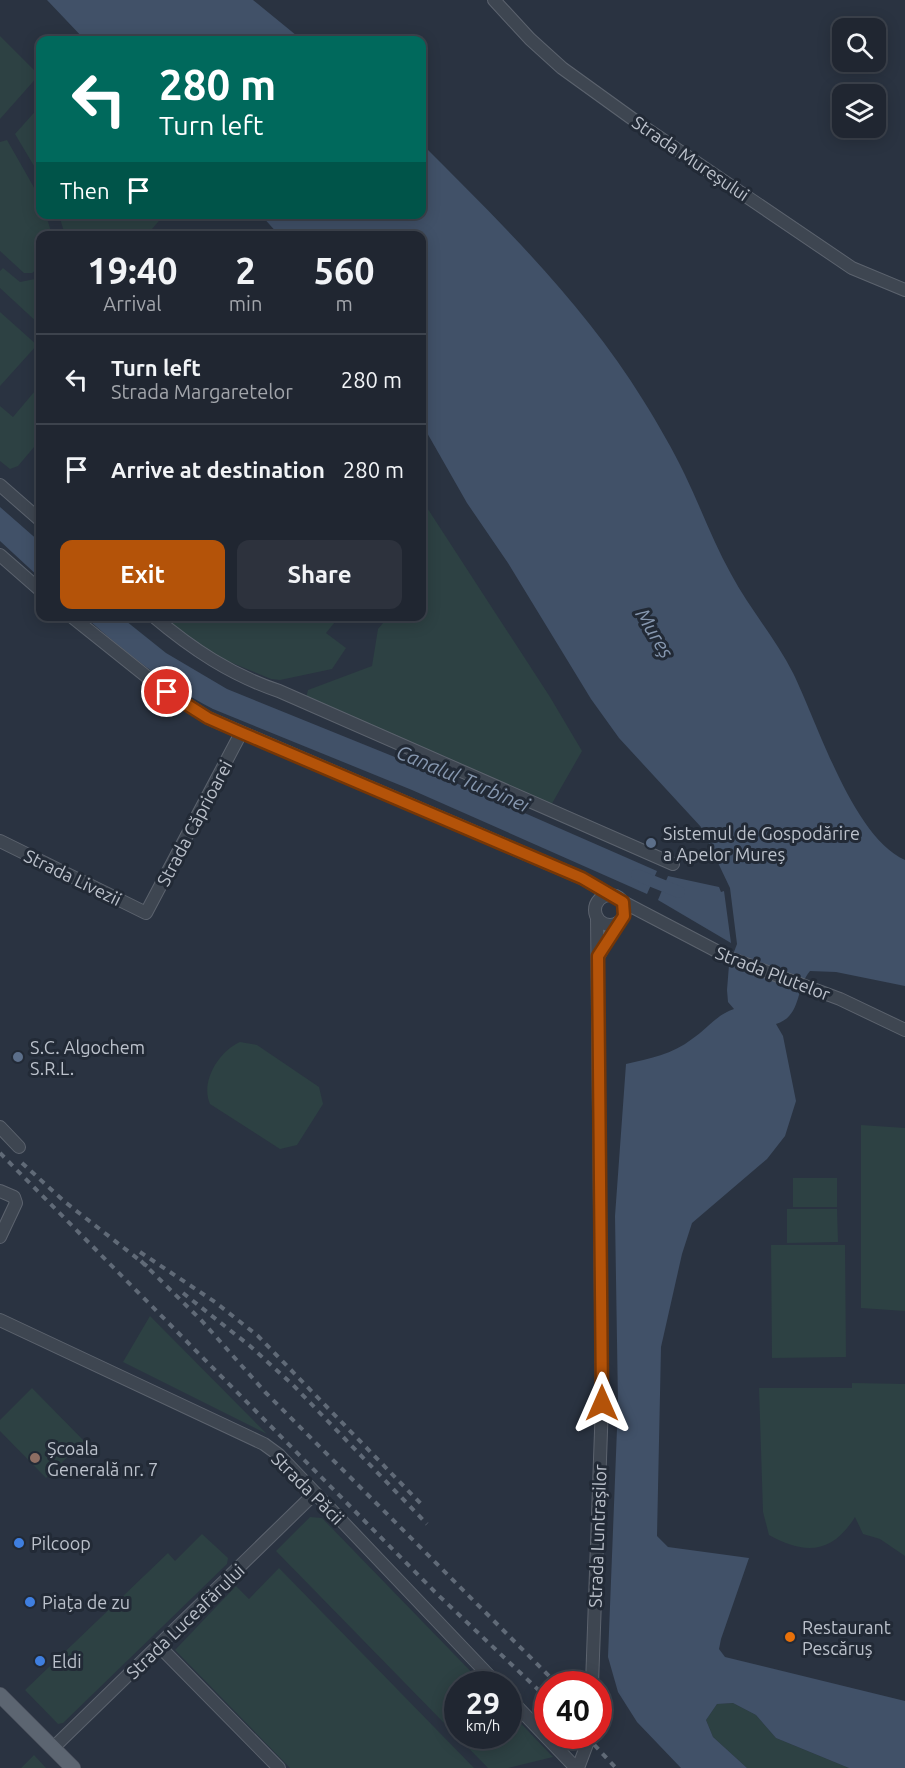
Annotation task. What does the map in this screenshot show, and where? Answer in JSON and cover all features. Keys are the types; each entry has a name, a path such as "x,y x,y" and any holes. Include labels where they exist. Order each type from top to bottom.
{"main road":[{"path":"0,1695 73,1768"}],"street":[{"name":"Strada Mureșului","path":"494,0 530,39 562,68 641,125 852,268 905,290"},
{"path":"0,485 36,516"},
{"path":"0,555 36,586"},
{"path":"76,621 105,647 181,702 242,733 594,885 623,902 621,919 598,956"},
{"path":"159,621 190,647 250,681 279,691 673,864"},
{"name":"Strada Căprioarei","path":"146,913 242,733"},
{"name":"Strada Livezii","path":"0,841 146,913"},
{"path":"594,885 598,901 595,908 597,916 603,923 642,914"},
{"path":"598,901 611,895"},
{"name":"Strada Plutelor","path":"623,902 642,914 730,958 884,1018 905,1030"},
{"name":"Strada Luntrașilor","path":"592,1671 602,1403 597,916"},
{"path":"0,1127 19,1147"},
{"path":"0,1191 14,1197 16,1207 0,1237"},
{"name":"Strada Păcii","path":"2,1326 264,1444 279,1455 485,1671"},
{"name":"Strada Luceafărului","path":"53,1748 315,1493"},
{"path":"159,1646 279,1768"},
{"path":"522,1711 577,1768 585,1749"}],"green space":[{"path":"0,36 36,72 36,78 0,119"},
{"path":"36,110 36,169 15,134"},
{"path":"7,140 36,191 36,219 47,219 51,231 36,231 36,270 32,273 24,273 0,251 0,142"},
{"path":"60,219 161,219 150,231 64,231"},
{"path":"3,268 20,282 36,279 36,321 0,288 0,271"},
{"path":"0,312 36,346 0,386"},
{"path":"36,390 36,445 18,466 10,469 0,461 0,406 13,417"},
{"path":"426,506 550,697 582,751 550,807 306,698 308,690 372,666 378,629 385,621 426,621"},
{"path":"165,621 336,621 326,633 346,648 332,669 280,680 271,679 220,658 193,643"},
{"path":"240,1042 257,1045 319,1087 323,1104 297,1145 280,1149 210,1104 208,1086 213,1068 225,1052"},
{"path":"861,1125 905,1128 905,1311 861,1308"},
{"path":"793,1178 837,1178 837,1207 793,1207"},
{"path":"787,1209 837,1209 838,1242 787,1243"},
{"path":"771,1245 845,1245 846,1357 772,1358"},
{"path":"150,1316 267,1434 123,1362"},
{"path":"852,1383 905,1384 905,1556 880,1539 863,1534 855,1517 837,1538 817,1547 794,1546 769,1535 763,1512 759,1388 852,1388"},
{"path":"32,1388 84,1441 46,1478 0,1431 0,1420"},
{"path":"310,1517 322,1518 470,1671 444,1671 444,1723 276,1551"},
{"path":"202,1534 228,1558 227,1564 63,1723 58,1724 25,1690 168,1553 175,1561"},
{"path":"279,1568 444,1737 444,1749 455,1749 474,1768 290,1768 175,1650 236,1586 249,1599"},
{"path":"733,1703 756,1715 776,1738 849,1768 747,1768 713,1737 706,1720 717,1704"},
{"path":"522,1725 534,1737 534,1749 545,1749 553,1757 508,1768 488,1768 469,1749 522,1749"},
{"path":"34,1755 46,1768 21,1768"}],"water":[{"path":"47,0 253,0 297,36 81,36"},
{"name":"Mureș","path":"426,148 482,204 540,266 595,331 649,409 691,487 731,574 793,673 853,804 869,828 886,847 905,860 905,986 836,972 810,971 790,1015 776,1024 783,1036 796,1101 785,1136 767,1159 692,1223 682,1254 661,1347 657,1536 668,1547 749,1558 721,1639 719,1649 725,1657 905,1701 905,1768 849,1768 776,1738 756,1715 733,1703 717,1704 706,1720 713,1737 747,1768 681,1768 637,1722 618,1692 608,1657 618,1403 615,1216 626,1064 677,1049 712,1022 734,1009 728,1002 727,990 729,965 737,944 730,888 701,827 619,738 591,699 508,563 467,503 426,431 426,231 275,231 265,219 426,219"},
{"path":"0,507 36,538 36,574 0,541"},
{"name":"Canalul Turbinei","path":"90,621 126,621 166,653 227,689 417,766 657,871 647,894 412,790 213,709 146,667"},
{"path":"668,876 719,887 721,892 724,891 731,943 658,900"}],"waterway":[{"name":"Canalul Turbinei","path":"637,875 679,892"}],"railway":[{"path":"0,1153 437,1594 534,1686"},
{"path":"22,1163 65,1202 147,1266"},
{"path":"140,1252 215,1302 258,1336 424,1507"},
{"path":"141,1261 202,1321 265,1392 544,1671"},
{"path":"183,1293 250,1346 293,1385 427,1524"},
{"path":"598,1749 616,1768"}],"place":[{"name":"Sistemul de Gospodărire a Apelor Mureș","path":"651,843"},
{"name":"S.C. Algochem S.R.L.","path":"18,1057"},
{"name":"Școala Generală nr. 7","path":"35,1458"},
{"name":"Pilcoop","path":"19,1543"},
{"name":"Piața de zu","path":"30,1602"},
{"name":"Restaurant Pescăruș","path":"790,1637"},
{"name":"Eldi","path":"40,1661"}],"route":[{"path":"167,692 208,718 582,878 620,898 623,902 624,916 598,956 602,1403"}]}
